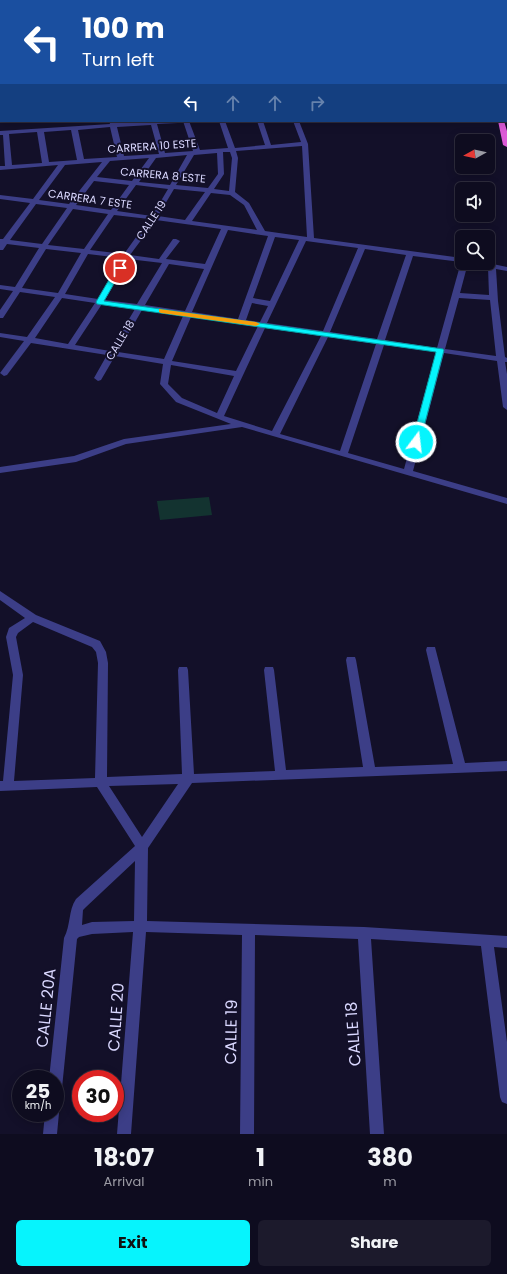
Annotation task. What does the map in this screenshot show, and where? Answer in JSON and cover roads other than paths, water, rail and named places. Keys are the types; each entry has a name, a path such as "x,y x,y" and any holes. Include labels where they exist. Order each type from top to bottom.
{"highway":[{"path":"501,122 507,145"}],"street":[{"path":"9,168 3,133 74,128 113,123 154,122 163,156"},
{"path":"186,122 195,153"},
{"path":"222,122 234,150 235,158 232,193 247,204 262,233"},
{"path":"260,122 269,147"},
{"path":"218,417 272,304 307,239 305,144 296,122"},
{"path":"113,123 121,158"},
{"path":"74,128 81,161"},
{"path":"40,130 46,164"},
{"name":"CARRERA 10 ESTE","path":"0,168 220,152 305,144"},
{"path":"187,223 212,190 221,174 220,152"},
{"name":"CALLE 19","path":"70,346 100,302 126,256 154,218 195,153"},
{"path":"4,373 60,296 86,251 154,156"},
{"path":"0,316 19,290 45,246 92,179 108,159"},
{"path":"0,248 3,241 63,163"},
{"path":"221,174 233,174"},
{"name":"CARRERA 8 ESTE","path":"92,179 232,193"},
{"name":"CARRERA 7 ESTE","path":"0,198 455,259"},
{"path":"225,228 167,362 164,384 179,400 218,417 275,435 507,501"},
{"path":"241,322 272,234"},
{"path":"3,241 208,267"},
{"name":"CALLE 18","path":"98,378 140,308 176,241"},
{"path":"275,435 324,334 362,247"},
{"path":"343,454 410,253"},
{"path":"495,267 507,269"},
{"path":"408,472 462,270"},
{"path":"492,270 492,298 505,360 507,407"},
{"path":"0,287 505,360"},
{"path":"455,295 492,298"},
{"path":"249,300 272,304"},
{"path":"0,335 239,374"},
{"path":"0,470 38,466 76,458 106,447 132,440 245,425"},
{"path":"0,595 32,618 96,644 101,652 103,664 101,782 142,847"},
{"path":"32,618 13,631 11,637 18,675 4,786 507,766"},
{"path":"431,650 460,768"},
{"path":"350,660 370,772"},
{"path":"183,670 188,779"},
{"path":"269,670 281,775"},
{"name":"CALLE 20A","path":"57,1070 72,938 75,932 77,909 142,847 188,779"},
{"name":"CALLE 20","path":"124,1134 140,926 142,847"},
{"path":"75,932 92,928 140,926 364,932 507,942"},
{"name":"CALLE 19","path":"247,1134 249,929"},
{"name":"CALLE 18","path":"364,932 377,1134"},
{"path":"487,941 507,1097"},
{"path":"50,1134 51,1122"}]}
